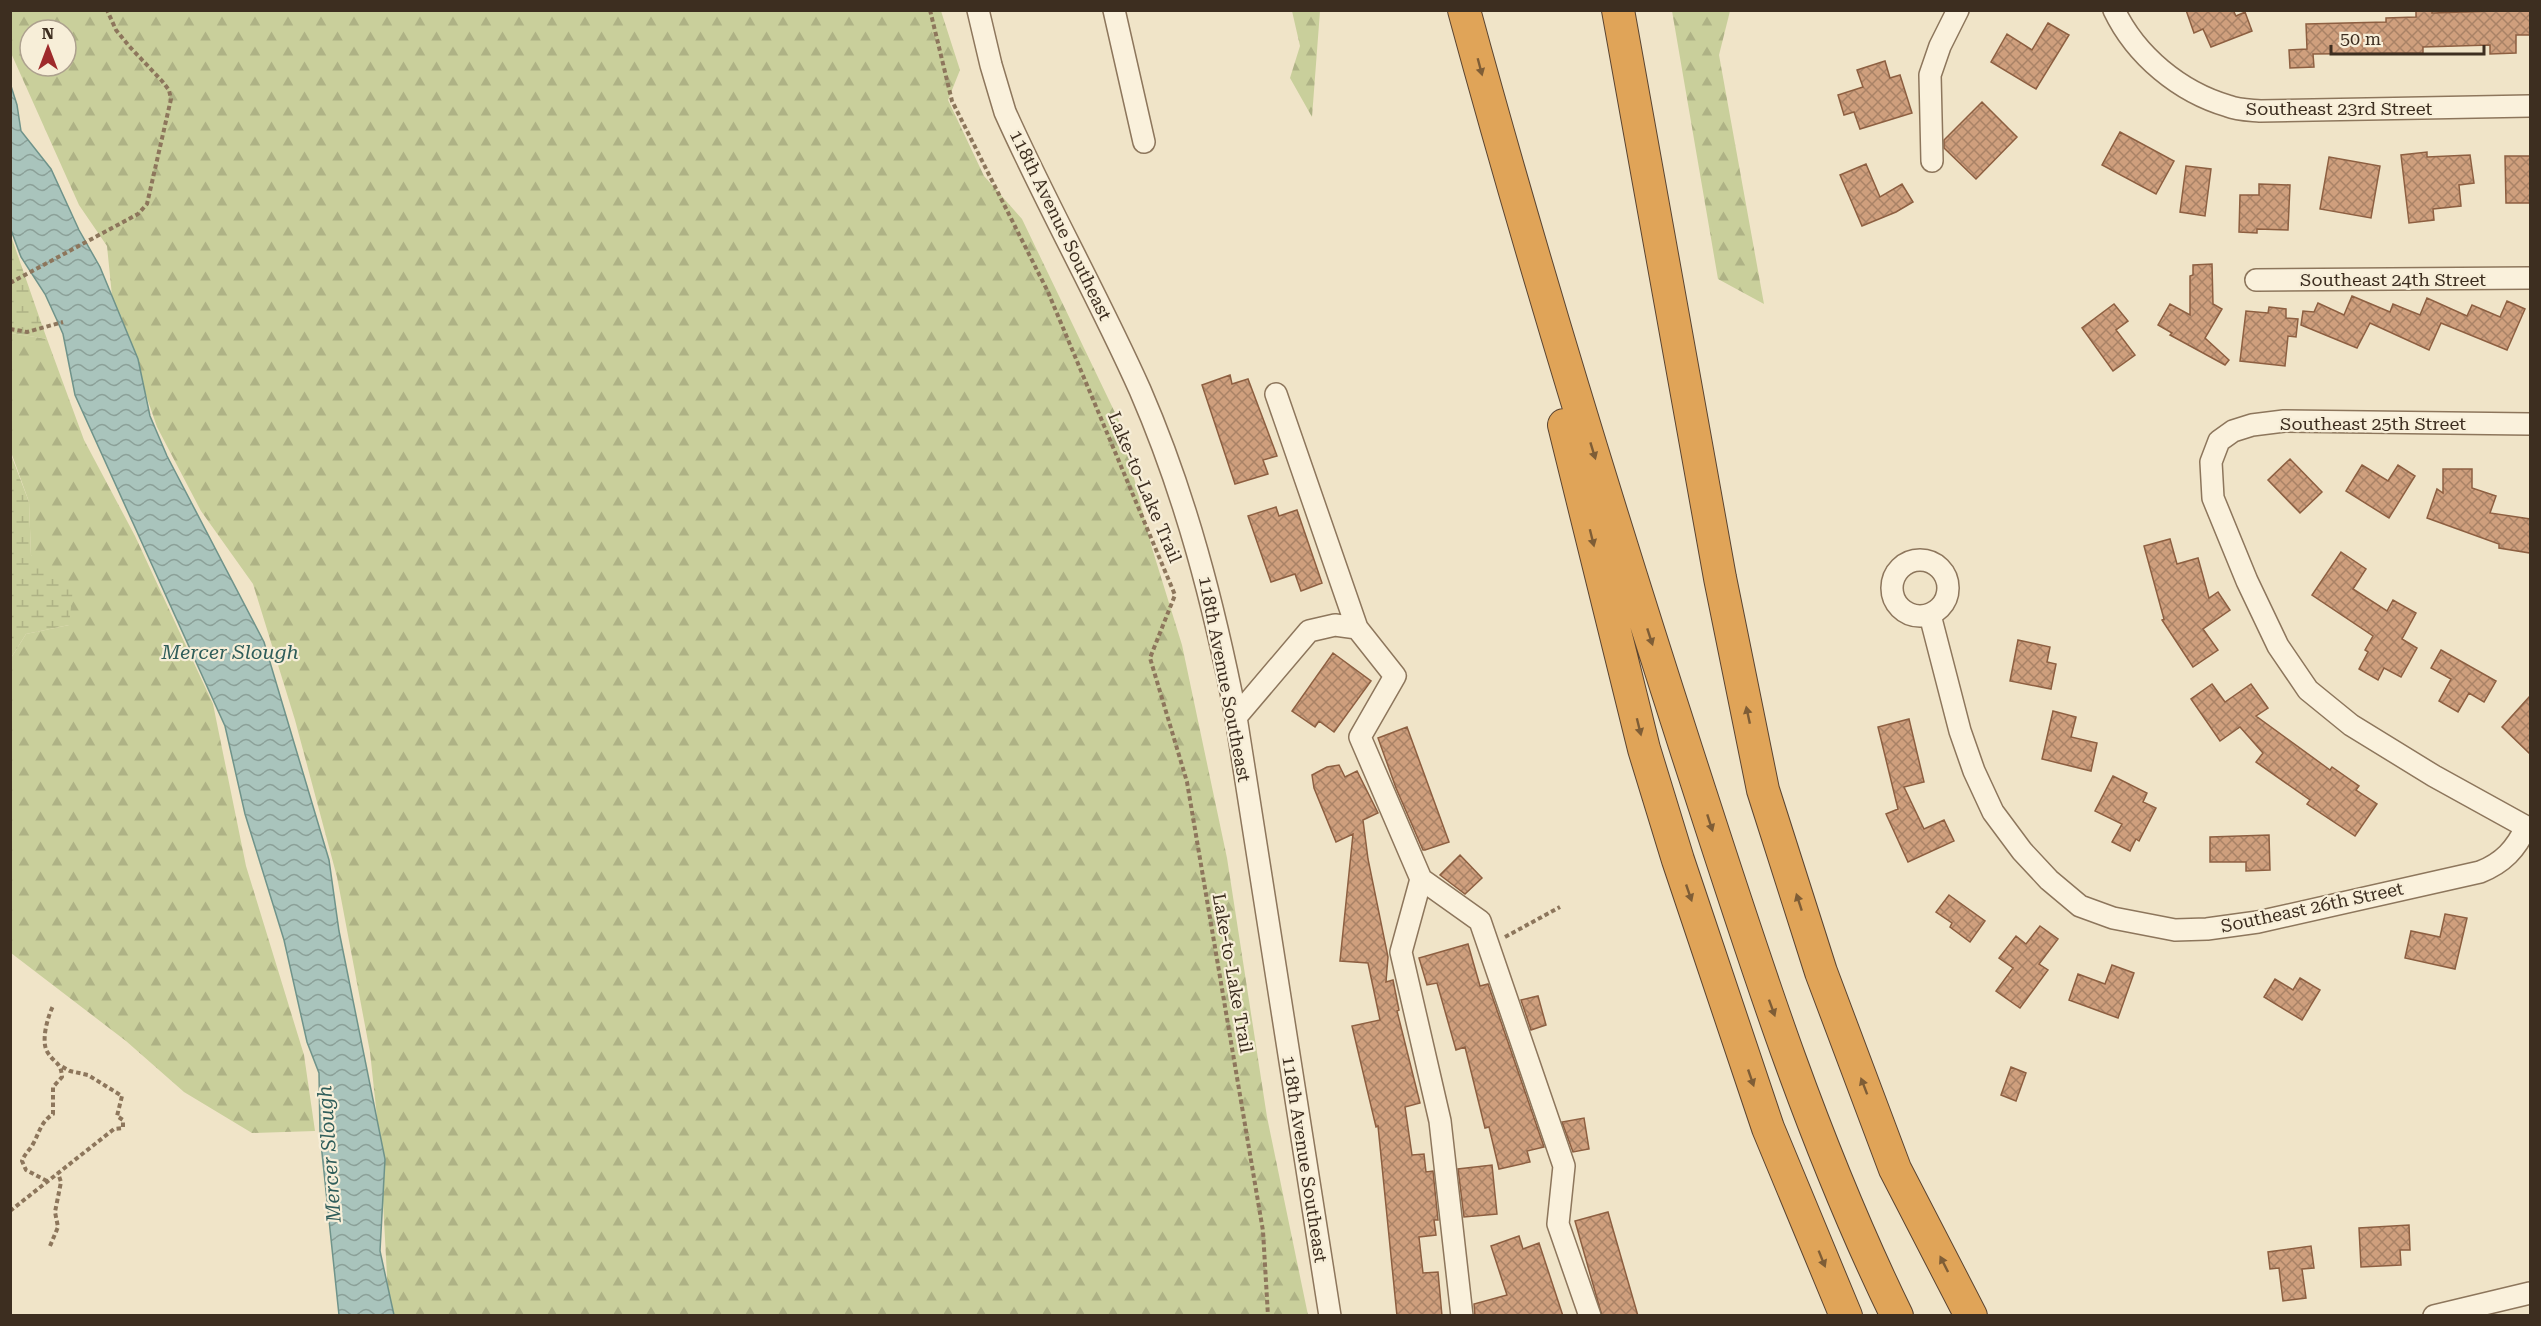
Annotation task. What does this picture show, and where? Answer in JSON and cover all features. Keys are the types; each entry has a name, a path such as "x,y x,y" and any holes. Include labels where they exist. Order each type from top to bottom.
{"highway":[{"path":"1464,10 1498,133 1636,595 1752,955 1808,1107 1873,1266 1898,1316"},
{"path":"1618,10 1720,578 1763,790 1821,972 1895,1169 1971,1316"},
{"path":"1498,133 1561,412 1644,748 1678,860 1768,1128 1846,1316"}],"street":[{"name":"118th Avenue Southeast","path":"978,10 990,65 1005,111 1035,176 1113,330 1173,474 1209,590 1236,717 1330,1316"},
{"path":"1114,10 1144,142"},
{"path":"1932,161 1930,75 1940,46 1958,10"},
{"name":"Southeast 23rd Street","path":"2114,10 2123,28 2151,61 2203,98 2231,107 2260,111 2530,106"},
{"name":"Southeast 24th Street","path":"2256,280 2530,278"},
{"path":"1276,394 1357,628 1395,676 1360,737 1421,879 1480,921 1564,1166 1558,1224 1590,1316"},
{"name":"Southeast 25th Street","path":"2528,828 2434,776 2351,725 2308,690 2278,646 2247,581 2213,498 2211,462 2219,441 2233,431 2252,425 2284,421 2530,424"},
{"name":"Southeast 26th Street","path":"1930,615 1960,730 1974,771 1993,812 2022,851 2049,880 2080,906 2113,918 2175,930 2207,929 2258,922 2480,872 2504,860 2528,828"},
{"path":"1236,717 1309,631 1335,624 1357,628"},
{"path":"1421,879 1401,952 1440,1121 1462,1316"},
{"path":"2434,1316 2530,1293"}],"path":[{"path":"10,282 138,214 147,204 171,99 169,90 162,81 116,30 107,10"},
{"name":"Lake-to-Lake Trail","path":"930,10 952,101 1048,292 1175,595 1150,658 1187,782 1263,1231 1268,1316"},
{"path":"10,329 27,332 63,322"},
{"path":"1489,946 1560,907"},
{"path":"10,1211 114,1129 123,1128 123,1120 117,1116 122,1096 88,1075 70,1071 61,1066 46,1051 48,1015 53,1006"},
{"path":"47,1181 26,1170 22,1161 24,1154 32,1147 45,1120 53,1114 53,1087 62,1077 61,1066"},
{"path":"50,1246 58,1227 55,1212 61,1182 58,1173"}],"green space":[{"path":"10,11 941,11 960,70 948,100 984,176 1022,219 1120,423 1152,548 1182,645 1227,858 1267,1117 1308,1315 393,1315 388,1295 380,1145 370,1052 337,877 295,720 253,584 201,511 157,427 112,296 107,246 79,205 22,78 78,78 78,18 18,18 18,69 11,53"},
{"path":"1292,11 1320,11 1312,117 1290,78 1300,46"},
{"path":"1672,11 1730,11 1719,55 1764,304 1718,279"},
{"path":"10,233 43,328 47,339 11,333"},
{"path":"11,333 47,339 84,440 135,536 213,704 246,866 304,1055 315,1131 252,1133 184,1092 126,1041 11,953 11,658 26,634 69,625 31,555 29,502 11,452"},
{"path":"10,452 29,502 31,555 73,588 69,625 26,634 11,658"}],"water":[{"name":"Mercer Slough","path":"11,86 21,131 51,169 79,230 100,267 138,359 150,416 167,456 264,642 329,860 339,931 385,1159 380,1251 394,1315 339,1315 320,1134 319,1073 307,1042 284,940 245,814 225,726 75,395 63,334 45,294 21,257 11,230"}],"building":[{"path":"2186,10 2233,10 2236,16 2245,12 2252,31 2211,47 2203,29 2194,33"},
{"path":"2416,10 2432,10 2432,13 2530,10 2530,35 2516,35 2516,53 2490,54 2490,45 2423,47 2423,53 2313,54 2314,67 2290,68 2289,50 2307,49 2306,24 2386,22 2386,18 2416,17"},
{"path":"2048,23 2069,35 2036,89 1991,62 2007,34 2032,50"},
{"path":"1885,61 1890,78 1900,75 1912,113 1860,129 1854,112 1844,115 1838,95 1863,87 1857,70"},
{"path":"1982,102 2017,137 1976,179 1944,148 1944,140"},
{"path":"2120,132 2174,161 2156,194 2102,165"},
{"path":"2427,152 2427,157 2470,155 2474,183 2459,185 2461,206 2433,209 2434,220 2409,223 2401,155"},
{"path":"2505,156 2530,156 2530,203 2506,203"},
{"path":"2329,157 2380,166 2371,218 2320,209"},
{"path":"1866,164 1880,197 1902,184 1913,202 1896,212 1862,226 1840,175"},
{"path":"2186,166 2211,169 2205,216 2180,212"},
{"path":"2259,184 2290,185 2288,230 2257,229 2257,233 2239,232 2240,195 2259,195"},
{"path":"2212,264 2213,304 2222,309 2205,338 2229,360 2225,365 2170,335 2172,333 2158,325 2170,304 2190,315 2190,276 2193,275 2193,265"},
{"path":"2352,296 2390,312 2393,304 2420,315 2427,298 2467,316 2472,305 2500,317 2507,301 2525,309 2507,350 2441,323 2429,350 2370,323 2357,348 2301,325 2303,311 2314,312 2318,303 2344,315"},
{"path":"2114,304 2128,321 2116,330 2135,355 2113,371 2082,328"},
{"path":"2269,307 2286,309 2286,318 2298,319 2296,337 2288,336 2285,366 2240,361 2246,311 2268,313"},
{"path":"1230,375 1232,384 1248,379 1277,456 1263,460 1268,474 1235,484 1202,385"},
{"path":"2290,459 2322,492 2300,513 2268,480"},
{"path":"2362,465 2388,481 2398,465 2415,476 2389,518 2346,491"},
{"path":"2443,469 2472,469 2472,488 2496,496 2490,513 2530,519 2530,553 2499,548 2499,544 2427,518 2437,489 2443,493"},
{"path":"1276,507 1279,516 1297,510 1322,583 1301,591 1295,574 1271,582 1248,516"},
{"path":"2170,539 2177,564 2198,558 2209,598 2218,592 2230,610 2203,629 2218,650 2193,667 2162,620 2164,619 2144,546"},
{"path":"2341,552 2366,569 2353,589 2387,611 2393,600 2416,613 2402,639 2417,648 2401,677 2384,668 2378,680 2359,669 2368,652 2365,650 2373,636 2312,595"},
{"path":"2018,640 2050,647 2047,662 2056,664 2051,689 2010,681"},
{"path":"2441,650 2496,681 2484,702 2469,693 2458,712 2439,701 2451,679 2431,668"},
{"path":"1333,653 1371,681 1334,732 1319,721 1315,727 1292,711"},
{"path":"2212,684 2225,702 2251,684 2268,708 2256,716 2330,770 2332,767 2359,786 2356,790 2377,804 2355,836 2307,804 2310,800 2256,762 2263,753 2240,727 2220,741 2191,699"},
{"path":"2530,696 2530,754 2502,727"},
{"path":"2053,711 2076,717 2071,737 2097,743 2091,771 2042,759"},
{"path":"1909,719 1924,782 1904,787 1924,829 1944,820 1954,841 1908,862 1886,814 1898,809 1878,727"},
{"path":"1407,727 1449,842 1425,850 1423,850 1396,788 1378,738"},
{"path":"1339,765 1345,777 1357,771 1378,813 1363,820 1368,859 1388,957 1386,982 1393,980 1399,1010 1397,1011 1420,1103 1405,1107 1412,1155 1424,1154 1426,1172 1433,1171 1438,1220 1434,1220 1436,1235 1419,1237 1423,1273 1438,1272 1442,1316 1397,1316 1378,1126 1376,1127 1352,1026 1380,1020 1368,963 1340,961 1353,834 1336,842 1314,788 1312,775 1327,767"},
{"path":"2113,776 2147,793 2143,802 2156,808 2139,841 2136,839 2130,851 2112,842 2122,824 2095,811"},
{"path":"2269,835 2270,870 2246,871 2246,862 2210,862 2210,837"},
{"path":"1460,855 1482,878 1465,894 1440,875"},
{"path":"1949,895 1985,921 1970,942 1950,927 1952,923 1936,912"},
{"path":"2445,914 2467,918 2455,969 2405,958 2411,931 2440,937"},
{"path":"2040,926 2058,939 2039,964 2048,970 2020,1008 1996,991 2013,968 1999,958 2016,936 2026,944"},
{"path":"1468,944 1480,986 1488,984 1544,1147 1527,1151 1530,1162 1499,1169 1489,1127 1485,1128 1465,1047 1456,1050 1437,983 1427,985 1419,958"},
{"path":"2112,965 2134,973 2118,1018 2069,1000 2078,974 2105,984"},
{"path":"2300,978 2320,990 2302,1020 2264,997 2275,979 2293,990"},
{"path":"1538,996 1546,1025 1531,1030 1521,1000"},
{"path":"2011,1067 2026,1073 2016,1101 2001,1095"},
{"path":"1584,1118 1589,1149 1573,1152 1562,1122"},
{"path":"1492,1165 1497,1214 1464,1217 1458,1169"},
{"path":"1608,1212 1638,1316 1602,1316 1575,1221"},
{"path":"2409,1225 2410,1250 2400,1250 2401,1265 2361,1267 2359,1228"},
{"path":"1519,1236 1523,1249 1539,1243 1563,1316 1475,1316 1474,1304 1507,1295 1491,1246"},
{"path":"2311,1246 2314,1268 2302,1269 2306,1298 2283,1301 2279,1268 2270,1269 2268,1252"}]}
